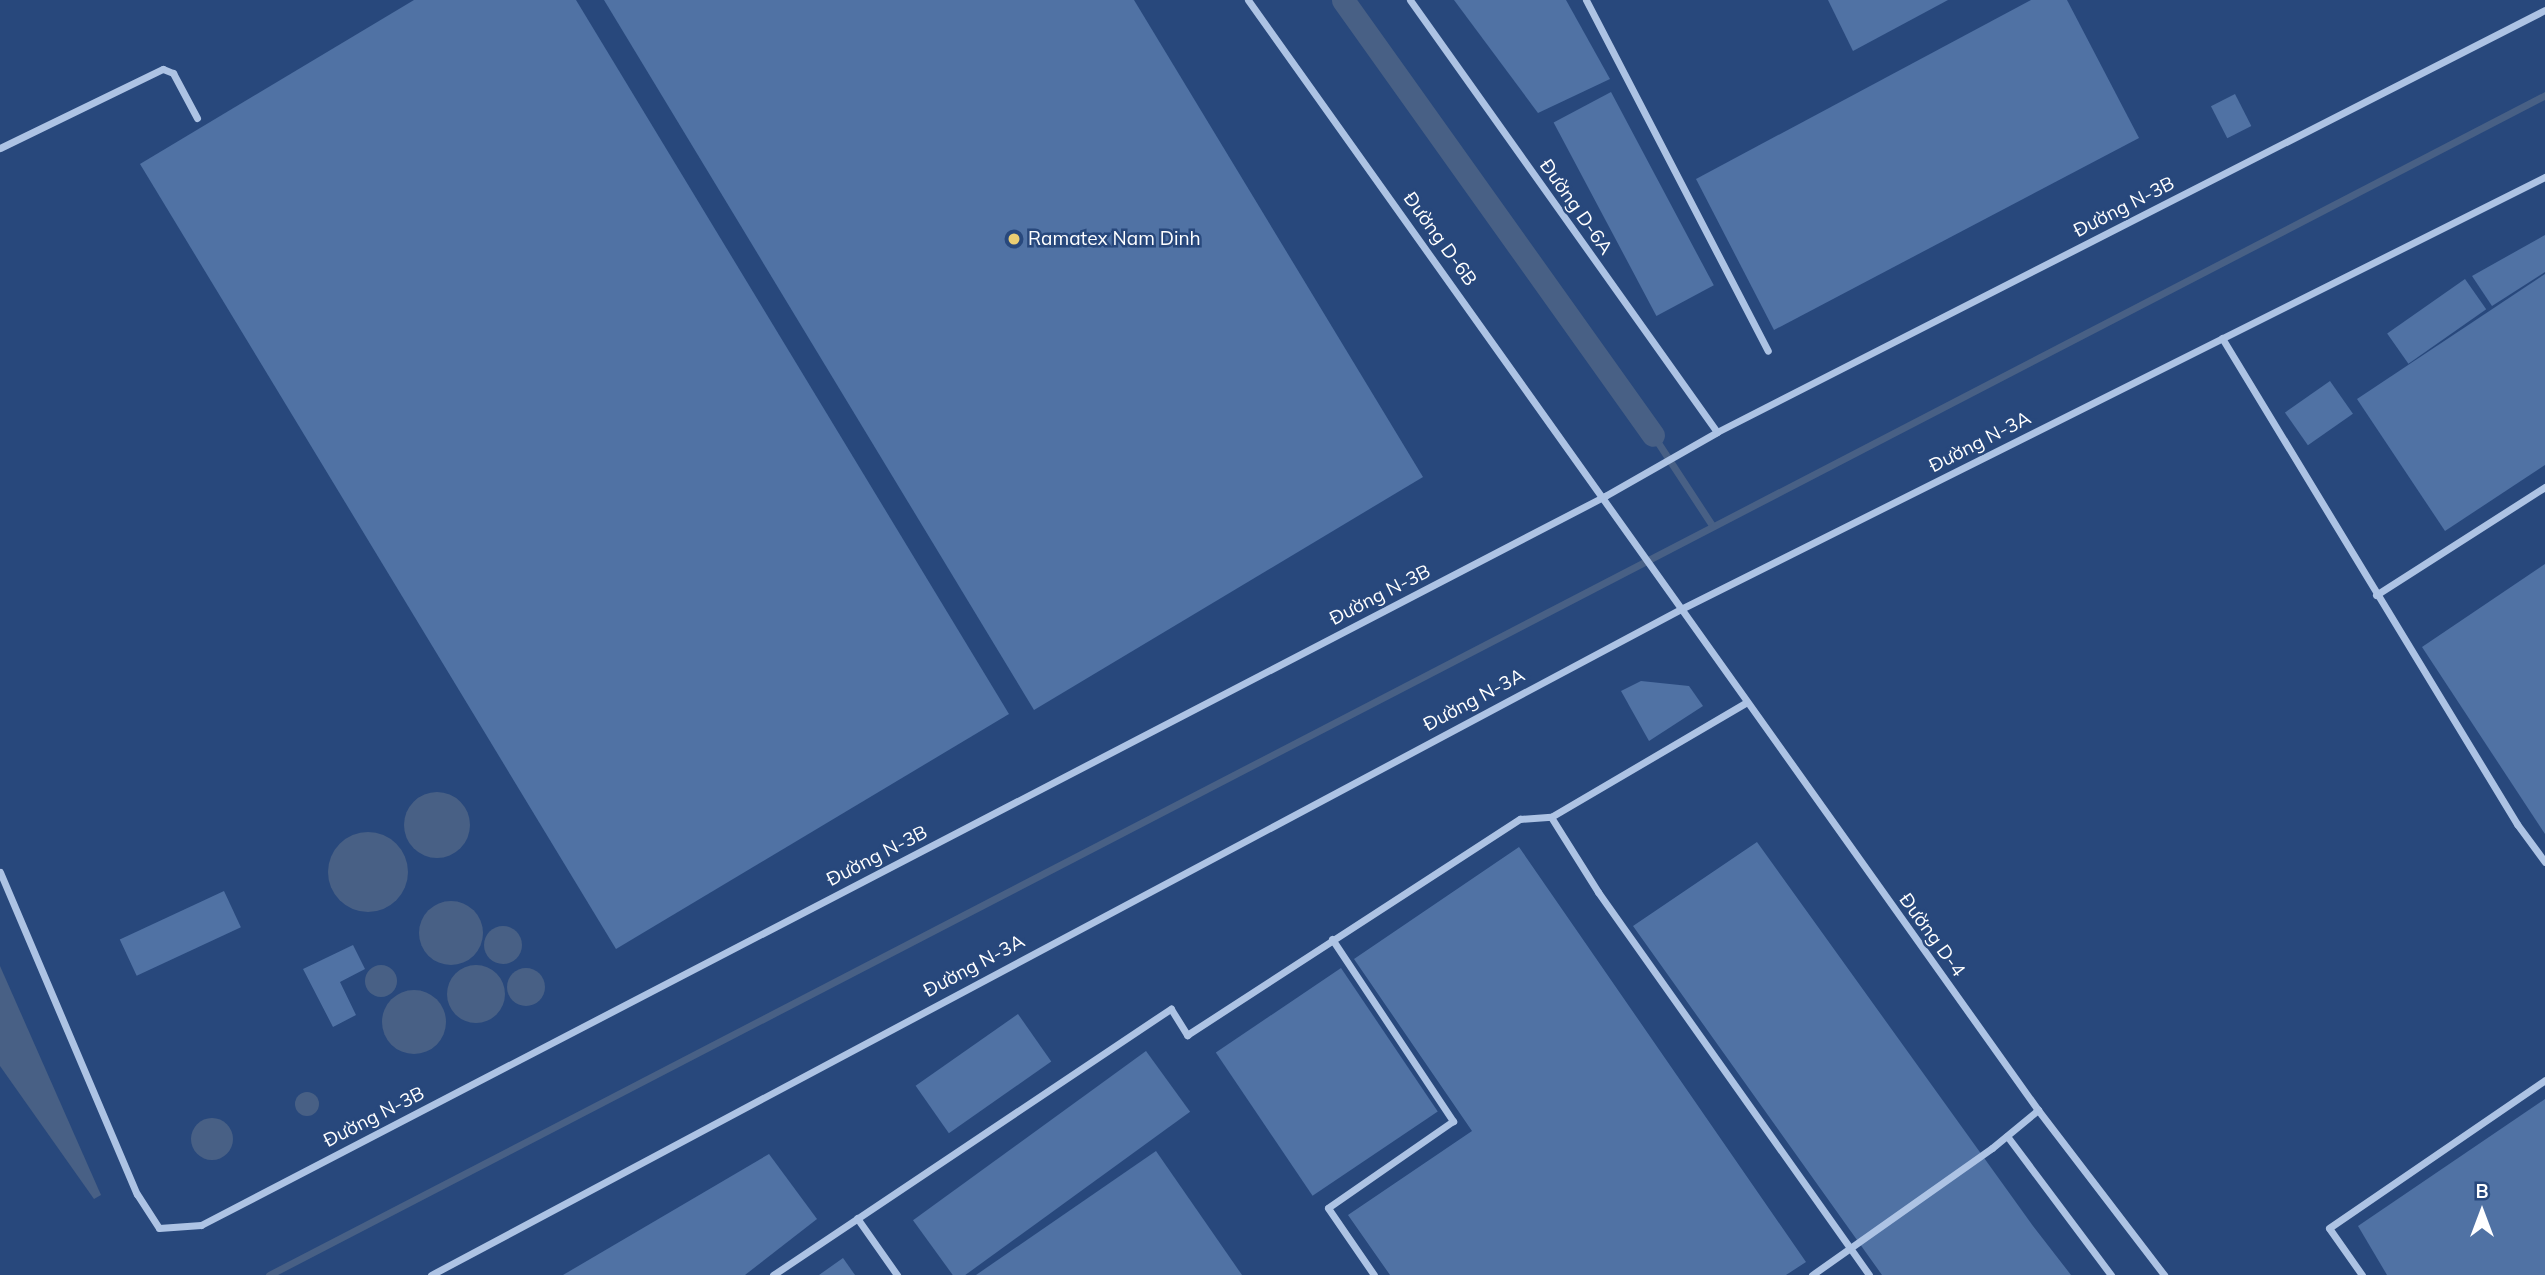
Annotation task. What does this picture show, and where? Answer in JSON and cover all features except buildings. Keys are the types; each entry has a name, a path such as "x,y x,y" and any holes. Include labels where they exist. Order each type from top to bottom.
{"street":[{"name":"Đường D-6B","path":"1248,0 1633,537"},
{"name":"Đường D-6A","path":"1410,0 1717,432"},
{"path":"1586,0 1768,351"},
{"name":"Đường N-3B","path":"0,873 137,1194 159,1228 201,1225 1605,496 1717,432 2545,10"},
{"path":"0,148 163,69 173,73 197,118"},
{"name":"Đường N-3A","path":"431,1275 1681,609 2545,177"},
{"path":"2222,338 2376,595 2545,862"},
{"path":"2376,595 2545,486"},
{"name":"Đường D-4","path":"1633,537 1681,609 2038,1110 2164,1275"},
{"path":"773,1275 1171,1009 1187,1035 1520,819 1551,817 1747,702"},
{"path":"1551,817 1591,882 1869,1275"},
{"path":"1332,939 1453,1121 1328,1208 1374,1275"},
{"path":"2362,1275 2329,1228 2545,1080"},
{"path":"1812,1275 2007,1136 2038,1110"},
{"path":"2007,1136 2111,1275"},
{"path":"857,1218 897,1275"}],"water":[{"path":"430,792 444,792 456,797 465,806 470,825 468,838 461,849 444,858 430,858 418,853 409,844 404,832 404,818 409,806 418,797"},
{"path":"360,832 376,832 390,839 401,850 408,864 405,887 390,905 376,912 360,912 346,905 335,894 328,880 328,864 335,850 346,839"},
{"path":"451,901 469,907 477,915 483,933 477,951 469,959 451,965 433,959 425,951 419,933 425,915 433,907"},
{"path":"503,926 516,932 522,945 516,958 503,964 490,958 484,945 490,932"},
{"path":"381,965 393,969 397,981 393,993 381,997 369,993 365,981 369,969"},
{"path":"476,965 487,967 500,978 505,994 503,1005 492,1018 476,1023 465,1021 452,1010 447,994 449,983 460,970"},
{"path":"0,966 101,1195 94,1199 0,1066"},
{"path":"526,968 540,973 545,987 540,1001 526,1006 512,1001 507,987 512,973"},
{"path":"414,990 432,996 440,1004 446,1022 440,1040 432,1048 414,1054 396,1048 388,1040 382,1022 388,1004 396,996"},
{"path":"307,1092 316,1095 319,1104 316,1113 307,1116 298,1113 295,1104 298,1095"},
{"path":"212,1118 227,1124 233,1139 227,1154 212,1160 197,1154 191,1139 197,1124"}],"waterway":[{"path":"1343,0 1653,435"},
{"path":"269,1275 2545,95"},
{"path":"1653,435 1712,525"}],"place":[{"name":"Ramatex Nam Dinh","path":"1014,239"}]}
